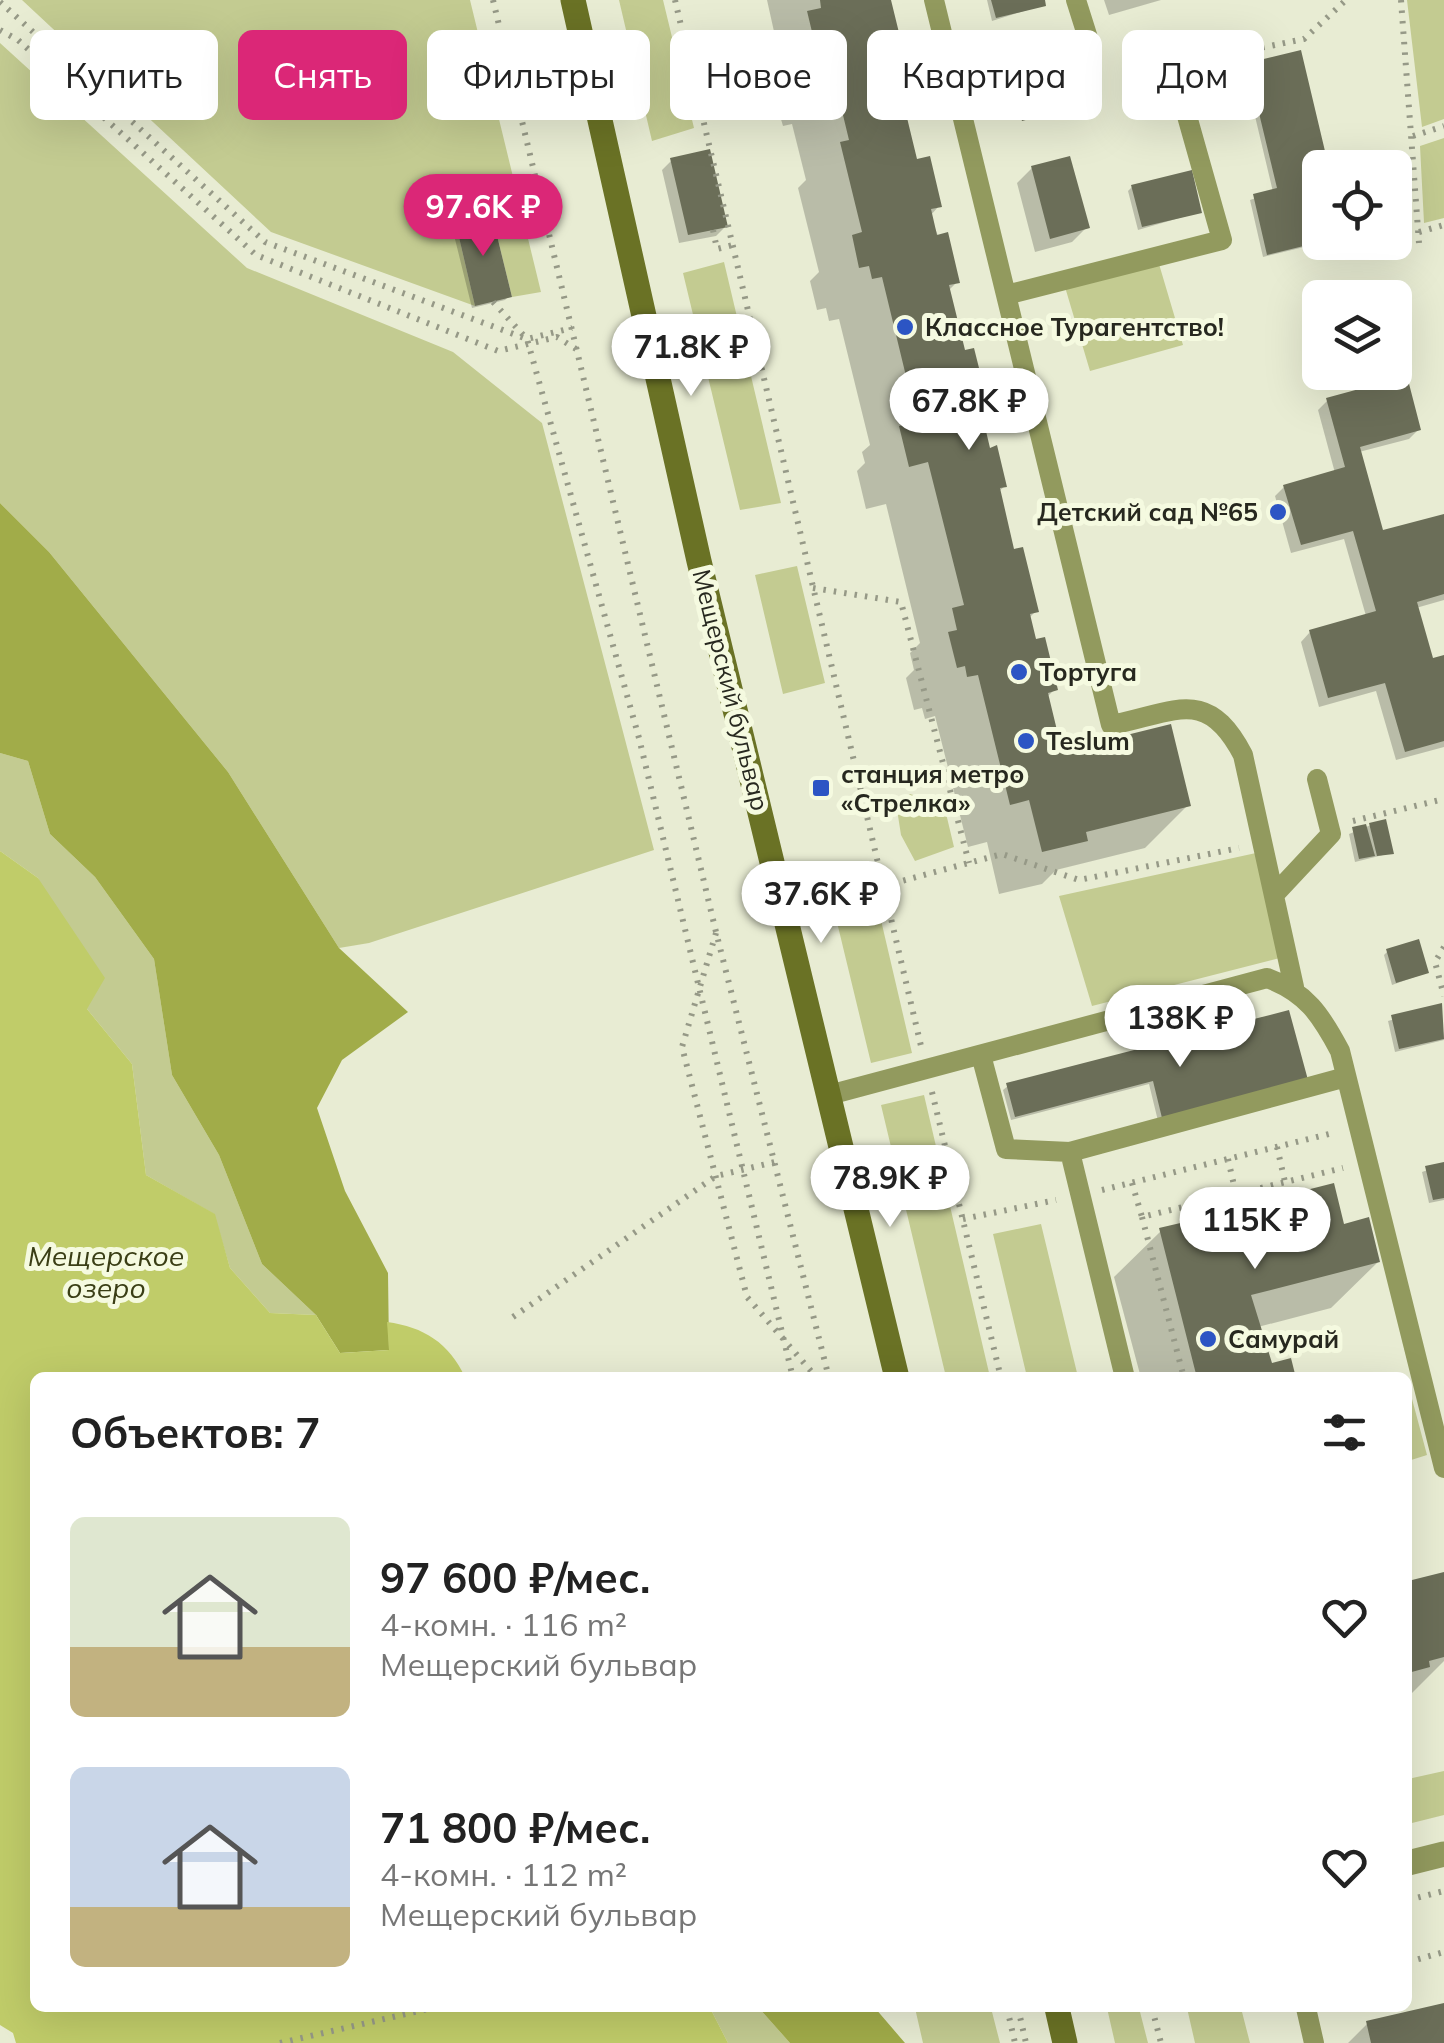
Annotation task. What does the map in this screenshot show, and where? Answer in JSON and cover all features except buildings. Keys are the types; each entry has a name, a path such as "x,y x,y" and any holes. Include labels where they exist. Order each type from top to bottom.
{"main road":[{"name":"Мещерский бульвар","path":"573,0 704,580 896,1372"},
{"path":"1057,2012 1065,2043"}],"street":[{"path":"1412,1861 1444,1854"}],"lane":[{"path":"934,0 941,30"},
{"path":"1076,0 1085,30"},
{"path":"963,120 1111,725 1196,708 1219,716 1243,755 1294,988"},
{"path":"1006,295 1222,240 1188,120"},
{"path":"1274,895 1331,834 1317,780"},
{"path":"829,1095 1267,978 1294,988 1318,1011 1340,1051 1444,1468"},
{"path":"981,1054 1006,1149 1070,1152 1346,1077"},
{"path":"1070,1152 1124,1372"},
{"path":"1307,2012 1314,2043"}],"path":[{"path":"494,0 716,932 827,1372"},
{"path":"675,0 1000,1372"},
{"path":"1264,47 1304,39 1346,0"},
{"path":"1401,0 1420,244"},
{"path":"0,2 265,242 528,341 556,337 577,350"},
{"path":"0,30 18,40 256,255 498,351 572,328"},
{"path":"1413,136 1444,126"},
{"path":"1419,232 1444,225"},
{"path":"713,230 717,249 733,246"},
{"path":"493,302 528,341 639,738 792,1372"},
{"path":"813,588 902,602 969,863"},
{"path":"883,886 1002,854 1079,880 1262,843"},
{"path":"716,932 682,1046 747,1296 812,1372"},
{"path":"1444,946 1435,962 1444,996"},
{"path":"963,1219 1080,1195 1358,1127"},
{"path":"1277,1147 1285,1182"},
{"path":"1228,1159 1236,1194"},
{"path":"513,1317 716,1176 774,1162"},
{"path":"1142,1217 1368,1162"},
{"path":"1132,1182 1182,1372"},
{"path":"1412,1899 1444,1892"},
{"path":"1412,1961 1444,1952"},
{"path":"280,2043 415,2012"},
{"path":"1008,2012 1015,2043"},
{"path":"1019,2012 1026,2043"},
{"path":"1153,2012 1160,2043"}],"shaded area":[{"path":"22,0 470,0 477,30 427,30 427,120 499,120 541,292 512,297 491,211 455,220 475,306 271,232 151,120 218,120 218,30 54,30"},
{"path":"619,0 663,0 670,30 670,120 692,120 694,128 652,141 647,120 650,30 626,30"},
{"path":"1407,0 1444,0 1444,119 1422,127"},
{"path":"0,43 30,70 30,120 85,120 247,268 453,352 542,423 654,850 369,943 339,948 228,772 49,552 0,503"},
{"path":"1444,138 1444,218 1424,223 1420,146"},
{"path":"724,262 781,503 740,510 683,273"},
{"path":"1159,264 1183,345 1090,371 1065,287"},
{"path":"0,503 49,552 228,772 339,948 408,1012 342,1060 317,1108 345,1191 388,1273 389,1350 340,1353 316,1315 262,1264 219,1155 172,1075 154,959 95,877 50,834 28,761 0,753"},
{"path":"797,566 825,683 783,694 755,575"},
{"path":"0,753 28,761 50,834 95,877 154,959 172,1075 219,1155 262,1264 316,1315 270,1313 230,1268 214,1214 146,1175 132,1064 87,1009 38,878 0,851"},
{"path":"910,794 944,805 954,847 915,861 901,835 896,803"},
{"path":"1256,853 1280,958 1092,1006 1059,896"},
{"path":"877,903 912,1053 871,1063 835,914"},
{"path":"924,1095 989,1372 945,1372 881,1105"},
{"path":"1041,1224 1077,1372 1026,1372 993,1234"},
{"path":"1412,1399 1427,1455 1412,1460"},
{"path":"1444,1771 1444,1815 1412,1823 1412,1778"},
{"path":"712,2012 763,2012 790,2043 728,2043"},
{"path":"763,2012 878,2012 905,2043 790,2043"},
{"path":"916,2012 992,2012 1000,2043 923,2043"},
{"path":"1108,2012 1140,2012 1148,2043 1115,2043"},
{"path":"1188,2012 1242,2012 1250,2043 1195,2043"}],"water":[{"name":"Мещерское озеро","path":"0,851 38,878 105,978 87,1009 132,1064 146,1175 215,1214 230,1268 270,1313 316,1315 340,1353 389,1350 387,1322 413,1328 443,1346 462,1372 30,1372 30,2012 712,2012 728,2043 16,2043 13,2033 0,2025"}],"place":[{"name":"Классное Турагентство!","path":"905,327"},
{"name":"Детский сад №65","path":"1278,512"},
{"name":"Тортуга","path":"1019,672"},
{"name":"Teslum","path":"1026,741"},
{"name":"станция метро «Стрелка»","path":"821,788"},
{"name":"Самурай","path":"1208,1339"}]}
